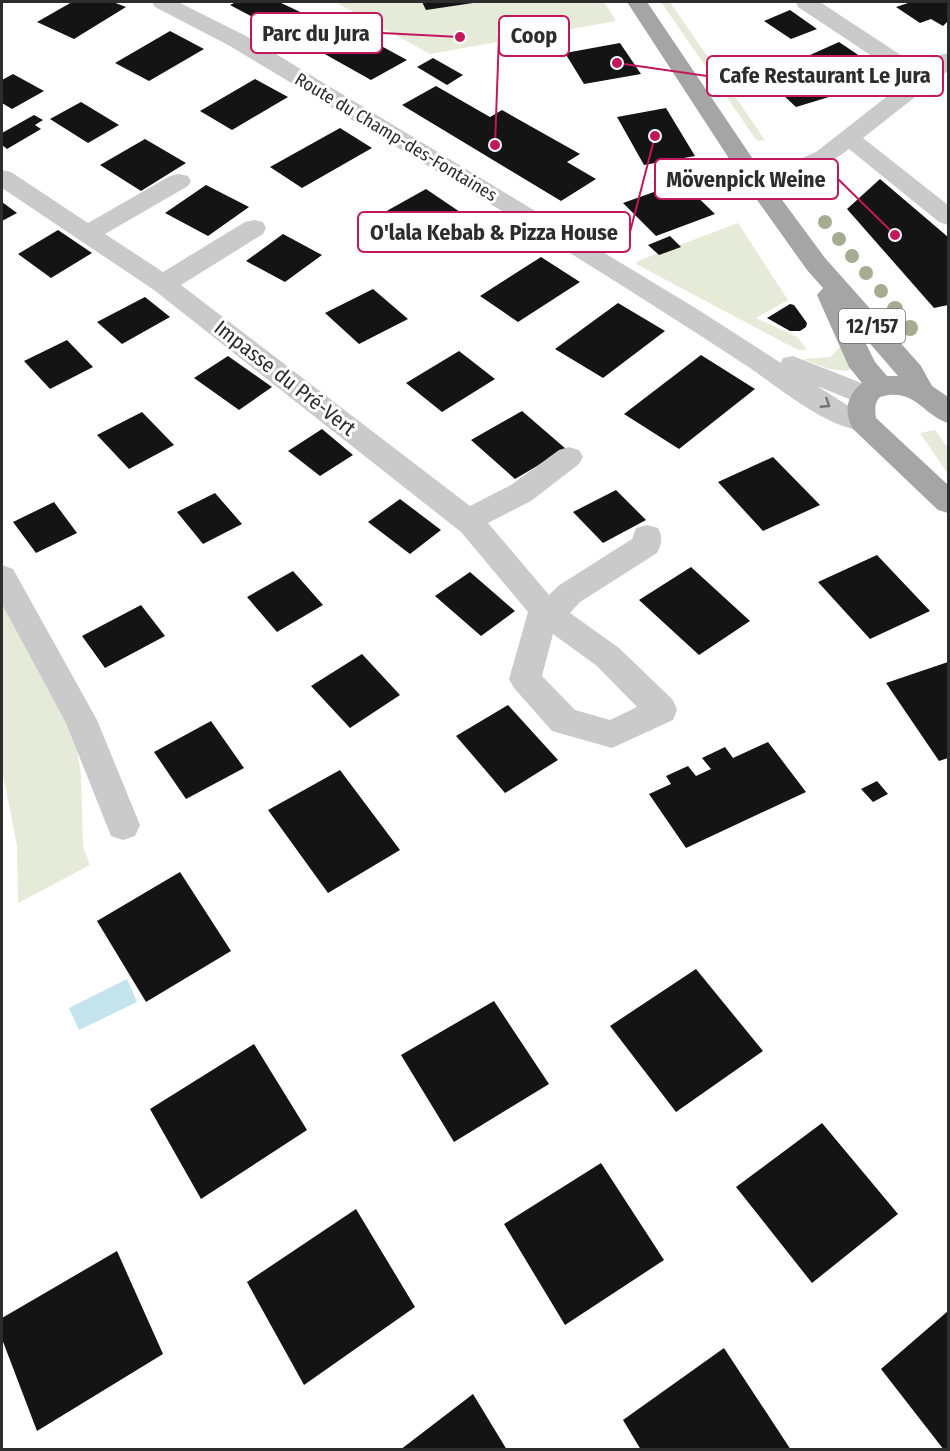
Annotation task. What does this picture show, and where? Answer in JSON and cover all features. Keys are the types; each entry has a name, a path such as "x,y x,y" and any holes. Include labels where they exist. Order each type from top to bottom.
{"main road":[{"name":"12/157","path":"637,2 754,178 816,264 911,373 922,392"},
{"name":"12/157","path":"816,264 863,367 869,401 948,502"},
{"name":"12/157","path":"869,401 907,387 922,392 939,403 948,413"}],"street":[{"name":"Route du Champ-des-Fontaines","path":"164,2 238,41 688,315 837,412 869,401"},
{"path":"806,2 923,80"},
{"path":"754,178 811,163 824,157 948,60"},
{"path":"849,138 948,217"},
{"name":"Impasse du Pré-Vert","path":"2,177 163,284 467,520 547,612 569,594 646,545 647,536"},
{"path":"89,234 179,181"},
{"path":"163,284 254,228"},
{"path":"467,520 521,492 569,457"},
{"path":"2,577 81,720 123,825"}],"green space":[{"path":"335,2 604,2 616,21 430,54"},
{"path":"661,2 670,2 765,140 757,141"},
{"path":"738,223 788,300 756,318 797,337 806,348 805,350 798,350 636,264 640,260"},
{"path":"839,338 851,367 848,371 829,369 803,359 830,357 840,347"},
{"path":"935,430 948,448 948,474 920,433"},
{"path":"2,601 75,736 81,775 83,847 90,865 18,903 17,845 2,770"}],"water":[{"path":"127,979 137,1002 79,1030 69,1008"}],"building":[{"path":"72,2 113,2 126,7 74,39 37,22"},
{"path":"236,2 279,2 313,18 296,29 286,24 277,30 230,5"},
{"path":"422,2 473,2 473,3 426,10"},
{"path":"911,2 948,2 948,21 943,26 931,19 920,23 896,7"},
{"path":"790,10 817,29 791,39 764,21"},
{"path":"350,29 407,60 371,80 314,48"},
{"path":"170,31 204,49 149,81 115,63"},
{"path":"839,42 879,69 850,82 810,55"},
{"path":"620,43 641,74 584,84 565,53"},
{"path":"433,58 463,75 447,85 417,67"},
{"path":"802,72 829,97 796,107 769,82"},
{"path":"13,74 44,91 12,109 2,103 2,80"},
{"path":"255,79 288,97 232,130 200,111"},
{"path":"436,86 490,117 502,110 580,154 567,162 596,179 561,201 402,105"},
{"path":"81,102 119,125 88,143 50,119"},
{"path":"666,108 695,156 644,165 617,117"},
{"path":"34,115 43,120 35,125 41,129 7,149 2,145 2,133"},
{"path":"340,128 372,148 302,188 270,167"},
{"path":"145,139 186,163 141,191 100,165"},
{"path":"880,179 948,237 948,305 934,308 847,209"},
{"path":"682,182 715,214 656,236 623,203"},
{"path":"206,185 249,207 208,236 165,213"},
{"path":"426,189 460,212 392,251 358,227"},
{"path":"2,202 17,213 2,221"},
{"path":"58,230 92,253 51,278 18,254"},
{"path":"283,234 322,255 285,282 246,261"},
{"path":"670,236 681,247 659,255 648,245"},
{"path":"541,257 580,282 518,322 480,296"},
{"path":"373,289 408,319 359,344 325,313"},
{"path":"145,297 170,317 122,344 97,322"},
{"path":"618,303 665,331 603,378 555,349"},
{"path":"790,304 794,305 807,323 806,327 800,331 790,331 767,318"},
{"path":"67,340 93,367 50,389 24,361"},
{"path":"459,351 495,379 442,412 406,383"},
{"path":"701,355 755,389 679,449 624,414"},
{"path":"228,356 272,387 239,410 194,378"},
{"path":"522,411 566,449 515,479 471,440"},
{"path":"142,412 174,445 129,469 97,435"},
{"path":"322,429 353,455 320,476 288,451"},
{"path":"773,457 820,505 763,531 718,482"},
{"path":"616,490 646,520 603,543 573,512"},
{"path":"215,493 242,524 203,544 177,512"},
{"path":"400,499 441,530 410,554 368,522"},
{"path":"54,502 77,533 36,553 13,522"},
{"path":"877,555 930,611 870,639 818,582"},
{"path":"691,567 750,621 699,655 639,600"},
{"path":"293,571 323,605 277,632 247,597"},
{"path":"470,572 515,611 481,636 435,596"},
{"path":"141,605 165,636 105,668 82,636"},
{"path":"362,654 400,695 350,728 311,686"},
{"path":"948,662 948,758 939,761 886,683"},
{"path":"508,705 558,760 505,793 456,736"},
{"path":"211,721 244,768 186,799 154,752"},
{"path":"768,742 806,792 686,848 649,794 671,784 666,776 688,766 696,776 711,769 702,758 725,747 733,758"},
{"path":"340,770 400,850 328,893 268,810"},
{"path":"877,781 888,794 873,802 861,789"},
{"path":"180,872 231,951 146,1002 97,921"},
{"path":"696,969 763,1051 676,1112 610,1026"},
{"path":"494,1001 549,1084 454,1142 401,1055"},
{"path":"254,1044 307,1130 201,1199 150,1109"},
{"path":"822,1123 898,1214 812,1283 736,1187"},
{"path":"601,1163 664,1260 565,1325 504,1224"},
{"path":"356,1209 415,1307 304,1385 247,1282"},
{"path":"117,1251 163,1354 37,1431 2,1339 2,1318"},
{"path":"948,1311 948,1450 944,1450 881,1369"},
{"path":"724,1348 791,1450 641,1450 623,1420"},
{"path":"473,1394 507,1450 400,1450"}],"place":[{"name":"Parc du Jura","path":"460,37"},
{"name":"Cafe Restaurant Le Jura","path":"617,63"},
{"name":"O'lala Kebab & Pizza House","path":"655,136"},
{"name":"Coop","path":"495,145"},
{"name":"Mövenpick Weine","path":"895,235"}]}
